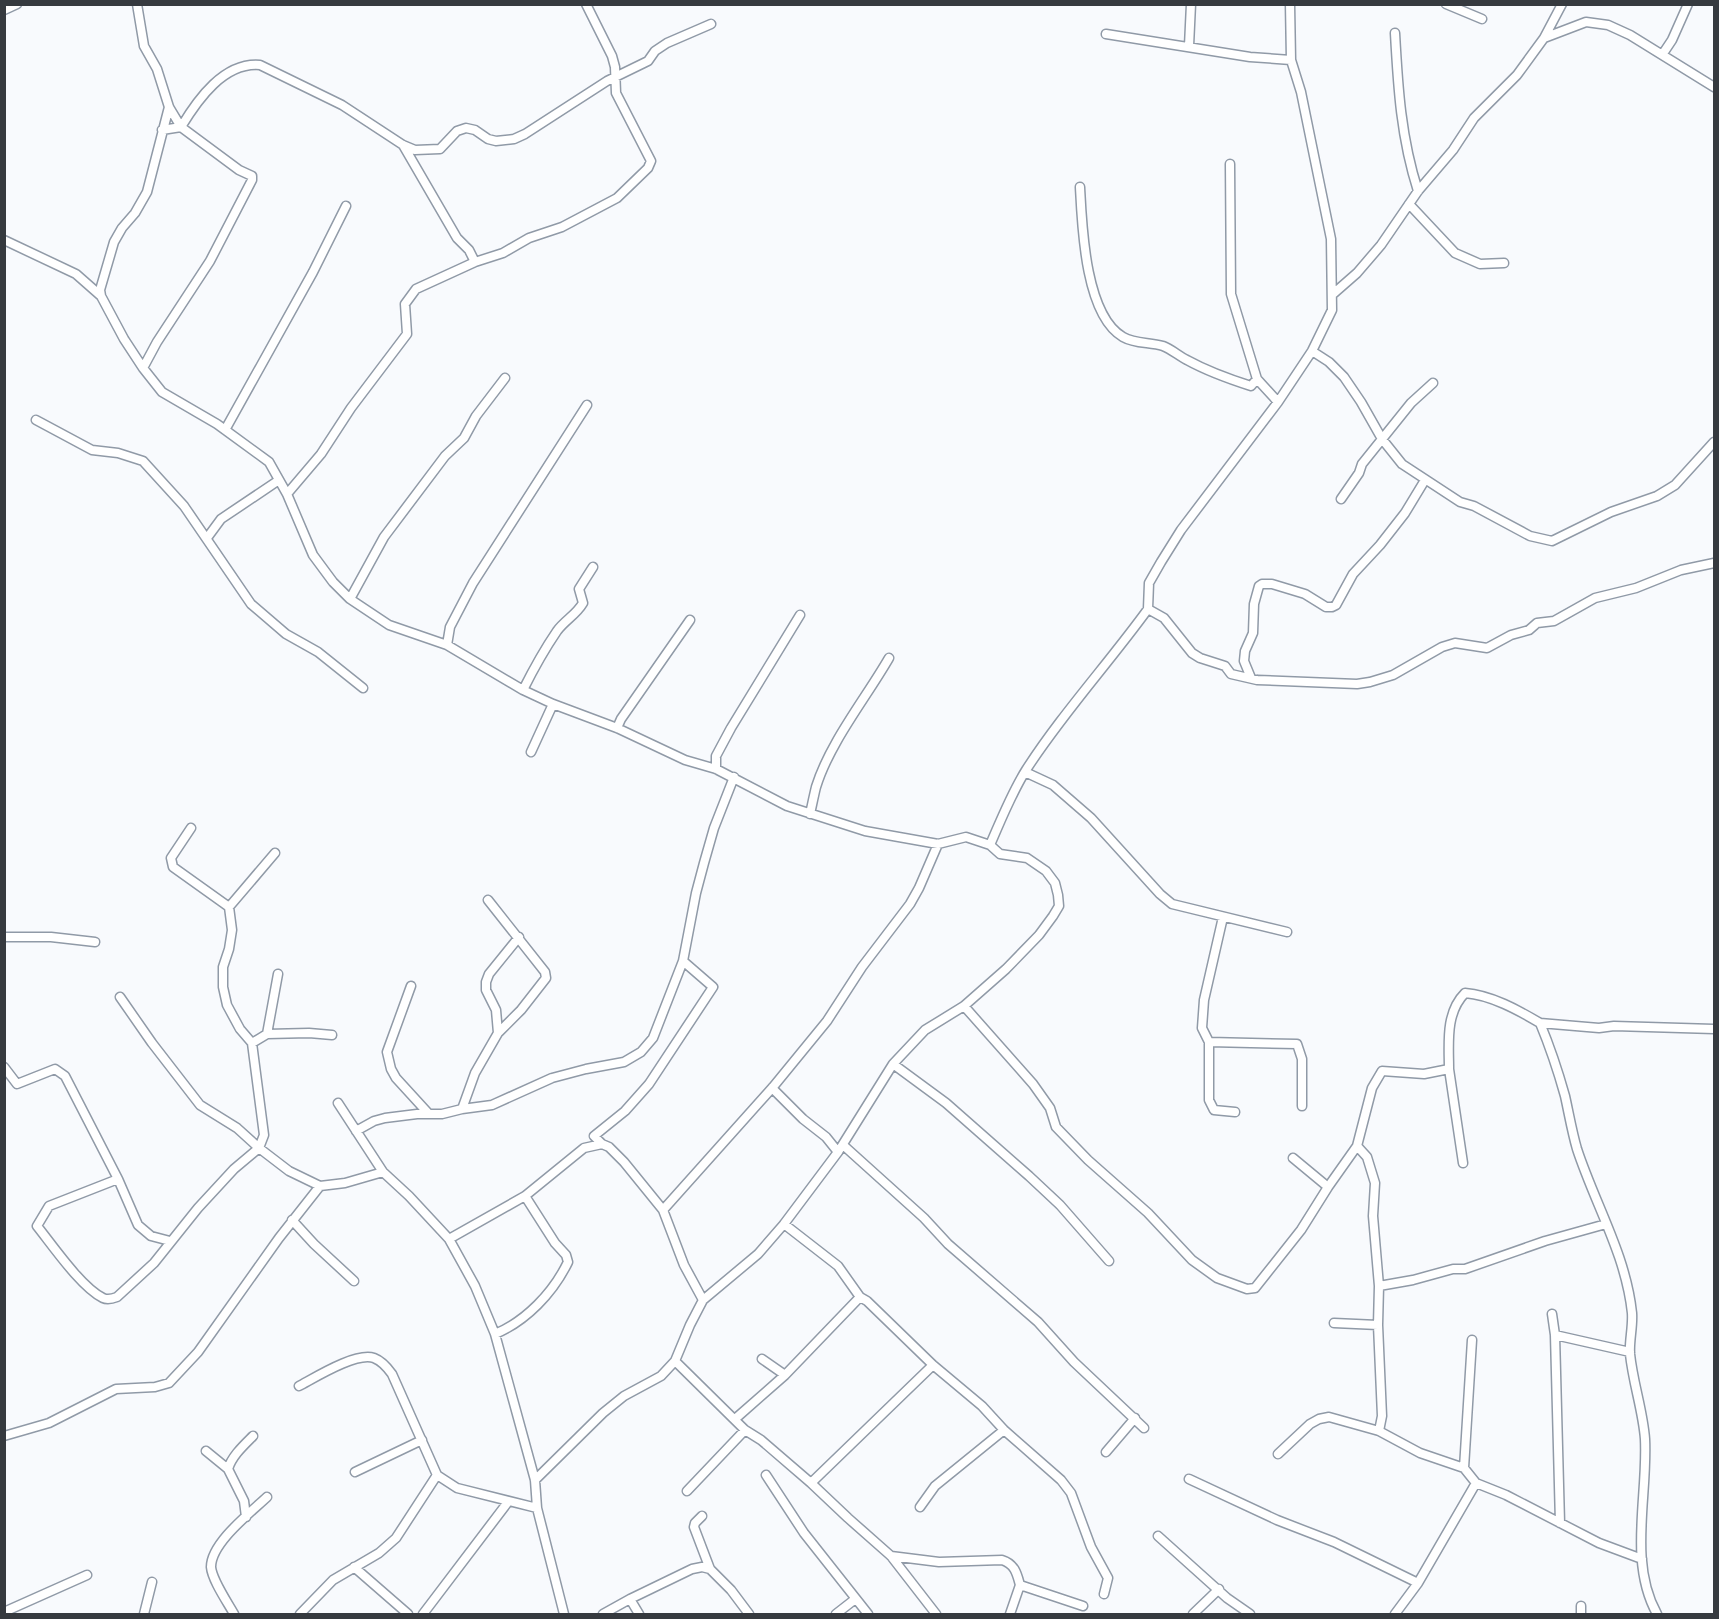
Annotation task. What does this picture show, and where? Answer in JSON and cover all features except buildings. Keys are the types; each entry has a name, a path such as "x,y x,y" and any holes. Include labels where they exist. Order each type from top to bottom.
{"street":[{"path":"4,10 17,4"},
{"path":"137,4 144,46 157,69 169,107 181,127 239,170 252,176 210,261 157,342 143,368"},
{"path":"287,494 321,454 351,408 407,334 405,304 416,289 475,262 503,253 529,238 562,227 617,198 648,168 651,161 649,156 616,93 615,67 612,57 586,4"},
{"path":"1189,46 1191,4"},
{"path":"990,845 1025,771 1070,707 1095,680 1148,609 1149,583 1161,561 1181,530 1278,402 1312,351 1332,310 1331,239 1301,92 1291,60 1290,4"},
{"path":"1446,4 1482,19"},
{"path":"1333,294 1357,273 1382,245 1418,191 1452,150 1474,118 1517,75 1544,38 1562,4"},
{"path":"1662,55 1672,40 1688,4"},
{"path":"1544,38 1586,22 1598,23 1630,34 1714,87"},
{"path":"181,127 191,110 219,80 246,65 260,65 342,105 403,145 415,150 436,151 457,131 466,128 475,130 488,140 514,139 539,126 614,78 648,61 655,51 667,43 711,24"},
{"path":"1395,33 1399,108 1409,163 1418,191"},
{"path":"1106,34 1250,57 1291,60"},
{"path":"169,107 147,192 114,242 100,290 101,296 124,339 162,392 225,429 269,462 287,494 313,555 333,582 350,599 389,625 447,645 523,690 617,728 685,760 716,769 788,806 865,831 938,844 966,837 990,845 1000,854 1027,858 1046,871 1055,884 1059,906 1039,935 1006,969 964,1006 925,1030 893,1064 841,1148 784,1224 758,1254 703,1300 675,1361 661,1376 624,1396 603,1413 535,1480"},
{"path":"162,130 181,127"},
{"path":"403,145 457,238 469,250 475,262"},
{"path":"1230,164 1231,294 1257,379 1278,402"},
{"path":"1080,187 1083,237 1092,284 1105,320 1120,336 1129,340 1164,346 1186,360 1251,386 1257,379"},
{"path":"1409,204 1455,253 1480,264 1504,263"},
{"path":"225,429 313,272 346,206"},
{"path":"4,240 76,274 101,296"},
{"path":"1312,351 1329,362 1344,377 1382,440 1402,464 1460,501 1530,536 1552,541 1611,512 1657,496 1675,485 1714,442"},
{"path":"350,599 384,537 445,456 465,438 476,416 505,378"},
{"path":"1341,499 1359,473 1362,464 1411,402 1432,382"},
{"path":"447,645 450,627 473,583 587,405"},
{"path":"36,420 92,450 118,453 143,461 184,506 251,604 286,634 318,652 363,688"},
{"path":"207,538 221,519 279,480"},
{"path":"1251,678 1244,661 1245,651 1253,633 1254,604 1259,586 1272,584 1296,591 1332,607 1353,574 1406,513 1425,480"},
{"path":"1148,609 1164,618 1192,653 1200,658 1226,666 1232,674 1251,678 1357,684 1393,675 1442,647 1455,643 1486,648 1511,635 1529,630 1538,623 1554,621 1595,598 1636,588 1681,570 1714,563"},
{"path":"523,690 559,628 578,613 583,603 579,589 593,567"},
{"path":"716,769 716,756 731,728 800,615"},
{"path":"617,728 690,620"},
{"path":"810,814 817,786 828,760 858,706 889,658"},
{"path":"531,752 553,704"},
{"path":"1025,771 1053,785 1091,818 1160,894 1172,904 1287,932"},
{"path":"356,1131 385,1118 451,1113 462,1109 492,1105 552,1078 633,1059 653,1038 683,961 701,873 714,828 734,777"},
{"path":"118,1179 49,1206 37,1226 77,1276 102,1298 109,1300 117,1297 154,1263 170,1241 227,1177 259,1148 264,1135 252,1043 240,1029 226,1005 222,987 223,967 232,930 229,906 173,867 171,858 191,828"},
{"path":"663,1210 773,1087 827,1021 862,968 910,904 938,844"},
{"path":"229,906 275,853"},
{"path":"462,1109 475,1073 498,1033 521,1010 546,978 545,972 519,937 488,900"},
{"path":"1222,917 1204,1000 1202,1028 1209,1042 1209,1100 1214,1110 1235,1112"},
{"path":"4,937 51,937 95,942"},
{"path":"498,1033 496,1010 486,990 486,982 489,974 519,937"},
{"path":"683,961 713,987 710,995 649,1084 625,1111 594,1136 624,1162 663,1210 684,1265 703,1300"},
{"path":"267,1034 279,974"},
{"path":"411,986 387,1052 396,1078 428,1113"},
{"path":"1463,1163 1449,1069 1451,1021 1455,1007 1465,993 1507,1006 1540,1023 1599,1028 1614,1026 1714,1029"},
{"path":"120,997 200,1105 237,1128 289,1170 320,1186 354,1182 383,1172"},
{"path":"964,1006 1033,1084 1050,1108 1056,1127 1095,1167 1148,1213 1192,1260 1217,1278 1247,1289 1255,1288 1301,1230 1357,1146 1372,1088 1382,1071 1424,1074 1449,1069"},
{"path":"1540,1023 1553,1057 1578,1151 1628,1290 1632,1316 1630,1352 1645,1439 1642,1560 1649,1597 1657,1614"},
{"path":"252,1043 267,1034 295,1032 332,1035"},
{"path":"1209,1042 1249,1041 1296,1044 1302,1059 1302,1106"},
{"path":"893,1064 946,1103 1029,1176 1060,1205 1109,1262"},
{"path":"4,1067 17,1084 55,1069 65,1076 118,1179 138,1225 151,1236 170,1241"},
{"path":"773,1087 803,1119 924,1218 948,1244 1038,1322 1074,1362 1144,1428"},
{"path":"338,1103 383,1172 449,1239 475,1286 495,1334 535,1480 537,1508 564,1614"},
{"path":"449,1239 525,1196 584,1148 602,1144"},
{"path":"1357,1146 1367,1157 1375,1184 1373,1216 1379,1286 1378,1324 1382,1416 1379,1431"},
{"path":"1293,1158 1328,1187"},
{"path":"4,1436 50,1423 116,1389 155,1387 169,1383 198,1352 292,1220 320,1186"},
{"path":"495,1334 511,1327 531,1311 549,1291 568,1262 566,1255 555,1243 525,1196"},
{"path":"292,1220 354,1281"},
{"path":"784,1224 838,1266 860,1297 1061,1480 1071,1493 1091,1547 1108,1578 1104,1594"},
{"path":"1379,1286 1453,1269 1465,1269 1545,1241 1606,1224"},
{"path":"735,1419 785,1375 860,1297"},
{"path":"1552,1314 1555,1335 1560,1522"},
{"path":"1334,1323 1378,1324"},
{"path":"1555,1335 1630,1352"},
{"path":"1464,1468 1472,1340"},
{"path":"299,1386 364,1357 382,1362 392,1374 437,1475 457,1488 537,1508"},
{"path":"762,1359 785,1375"},
{"path":"675,1361 745,1430 761,1440 812,1483 891,1556 936,1614"},
{"path":"812,1483 933,1365"},
{"path":"1278,1454 1310,1424 1319,1419 1329,1417 1379,1431 1420,1454 1464,1468 1476,1483 1506,1495 1599,1543 1642,1560"},
{"path":"1106,1452 1135,1418"},
{"path":"687,1491 745,1430"},
{"path":"920,1507 935,1485 1004,1430"},
{"path":"228,1469 238,1451 253,1436"},
{"path":"355,1472 422,1440"},
{"path":"206,1451 228,1469 244,1501 246,1517"},
{"path":"300,1614 333,1580 379,1553 396,1538 437,1475"},
{"path":"766,1475 804,1533 854,1600 868,1614"},
{"path":"1189,1479 1277,1520 1334,1542 1418,1583"},
{"path":"1395,1614 1418,1583 1476,1483"},
{"path":"234,1614 211,1566 219,1544 267,1497"},
{"path":"423,1614 508,1502"},
{"path":"702,1516 694,1523 694,1527 710,1569 731,1590 749,1614"},
{"path":"1158,1536 1227,1598 1250,1614"},
{"path":"891,1556 939,1562 1002,1560 1010,1563 1015,1569 1020,1586 1010,1614"},
{"path":"354,1567 408,1614"},
{"path":"603,1614 692,1569 702,1567 710,1569"},
{"path":"4,1612 87,1575"},
{"path":"144,1614 152,1582"},
{"path":"1020,1586 1083,1606"},
{"path":"1193,1614 1219,1589"},
{"path":"630,1599 639,1614"},
{"path":"836,1614 854,1600"}]}
